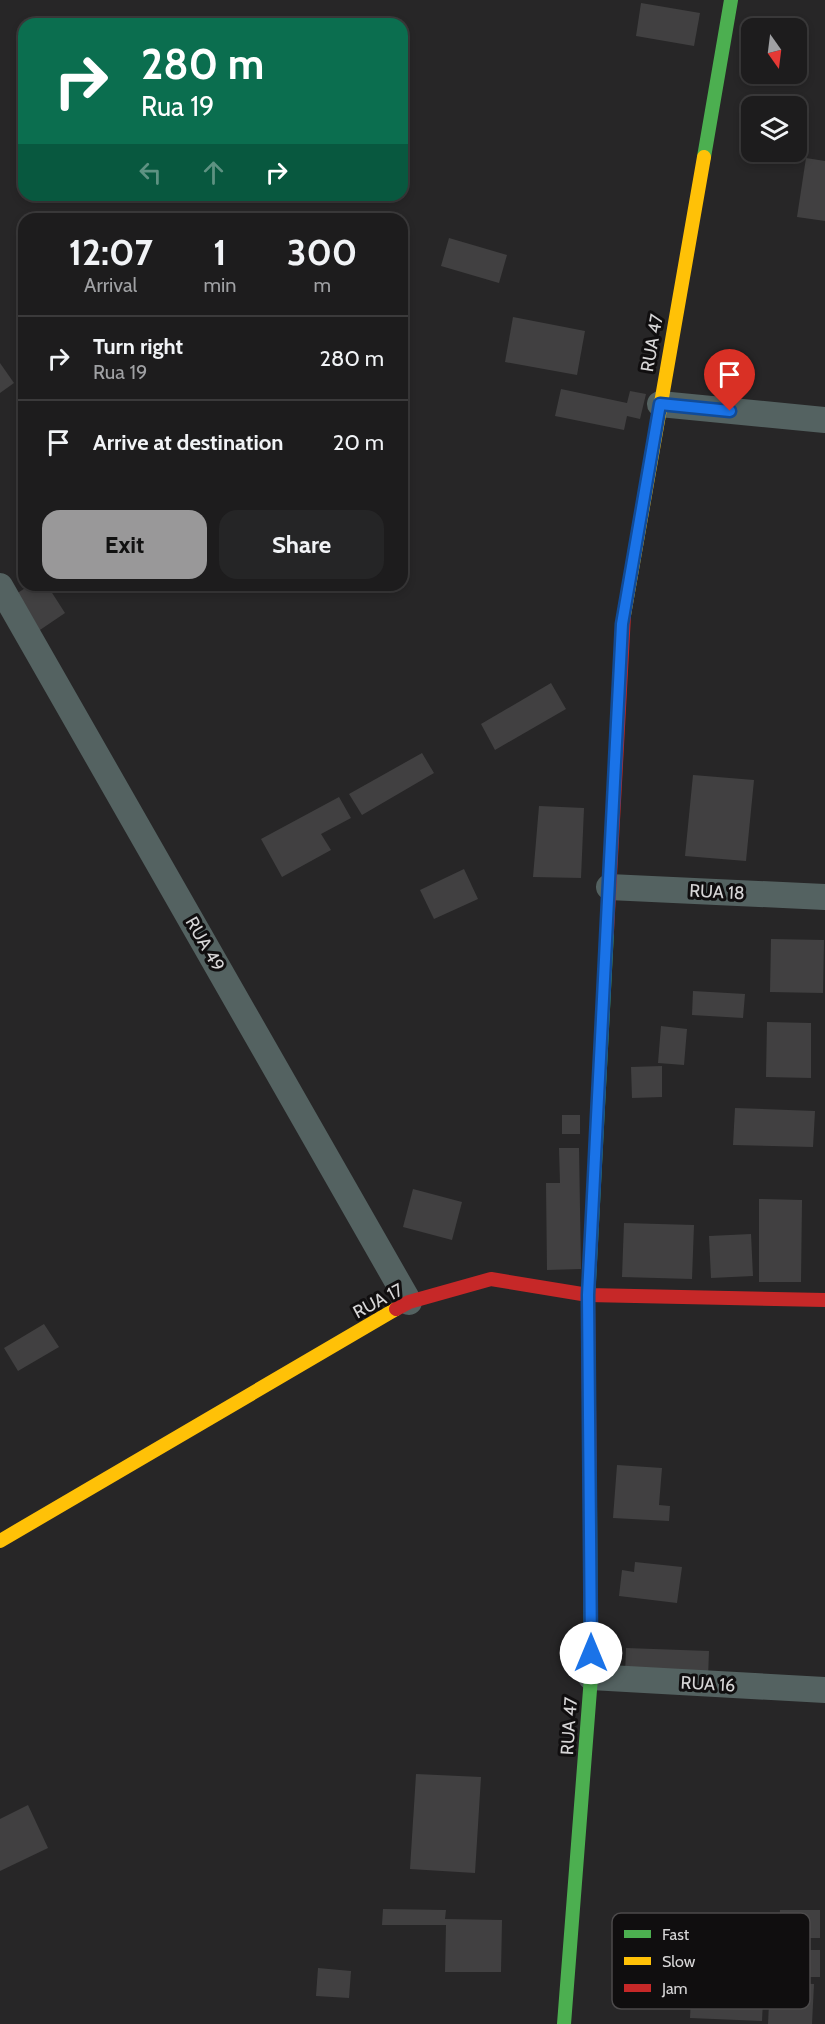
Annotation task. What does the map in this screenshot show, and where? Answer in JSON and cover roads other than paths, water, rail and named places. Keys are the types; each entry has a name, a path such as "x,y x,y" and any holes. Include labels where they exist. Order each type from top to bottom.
{"street":[{"name":"RUA 47","path":"564,2024 591,1677 588,1295 622,624 731,0"},
{"path":"660,404 825,420"},
{"name":"RUA 49","path":"0,586 409,1302"},
{"name":"RUA 18","path":"609,887 825,897"},
{"name":"RUA 17","path":"0,1541 409,1302 491,1279 588,1295 825,1300"},
{"name":"RUA 16","path":"591,1677 825,1690"}]}
